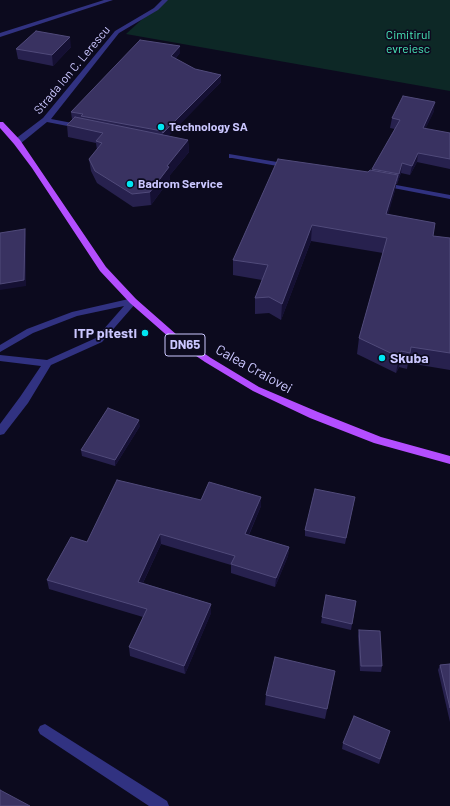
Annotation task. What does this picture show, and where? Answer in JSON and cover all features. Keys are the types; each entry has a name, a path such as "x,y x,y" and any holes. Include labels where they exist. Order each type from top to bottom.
{"main road":[{"name":"Calea Craiovei","path":"0,124 17,142 103,270 133,301 174,337 208,360 256,389 314,415 378,440 450,460"}],"street":[{"path":"0,35 110,0"},
{"name":"Strada Ion C. Lerescu","path":"17,142 46,120 117,32 156,9 165,0"},
{"path":"46,120 92,129"},
{"path":"232,156 294,167"},
{"path":"372,182 450,197"},
{"path":"0,349 30,331 75,314 133,301"},
{"path":"0,358 48,363 99,340 133,301"},
{"path":"0,431 24,400 48,363"},
{"path":"45,730 162,806"}],"green space":[{"name":"Cimitirul evreiesc","path":"163,0 450,0 450,91 126,34"}],"building":[{"path":"36,31 70,37 52,55 16,49"},
{"path":"140,40 180,46 171,56 195,69 221,75 163,133 162,131 81,116 83,114 71,112"},
{"path":"403,96 435,102 423,128 450,133 450,159 418,153 412,166 402,163 399,174 372,169 400,120 392,118"},
{"path":"75,117 188,140 167,166 169,167 150,192 132,194 95,171 89,159 102,143 96,141 103,133 67,125"},
{"path":"278,159 368,172 370,170 398,175 386,214 435,223 433,236 450,238 450,353 411,347 410,353 401,351 399,357 359,338 387,238 312,225 282,304 269,297 255,298 268,265 233,260"},
{"path":"25,229 24,280 0,284 0,233"},
{"path":"108,408 139,420 115,460 81,450"},
{"path":"117,480 201,500 209,482 261,497 245,534 289,547 276,578 231,564 235,556 160,534 138,582 211,604 184,666 129,647 147,609 47,580 71,537 87,542"},
{"path":"315,489 355,497 346,538 305,530"},
{"path":"326,595 356,601 352,624 322,617"},
{"path":"359,630 380,631 382,666 361,666"},
{"path":"275,657 335,671 327,709 266,695"},
{"path":"450,664 450,708 440,665"},
{"path":"354,716 390,731 380,759 343,743"},
{"path":"0,790 30,806 0,806"}],"place":[{"name":"Technology SA","path":"161,127"},
{"name":"Badrom Service","path":"130,184"},
{"name":"ITP pitesti","path":"145,333"},
{"name":"Skuba","path":"382,358"}]}
